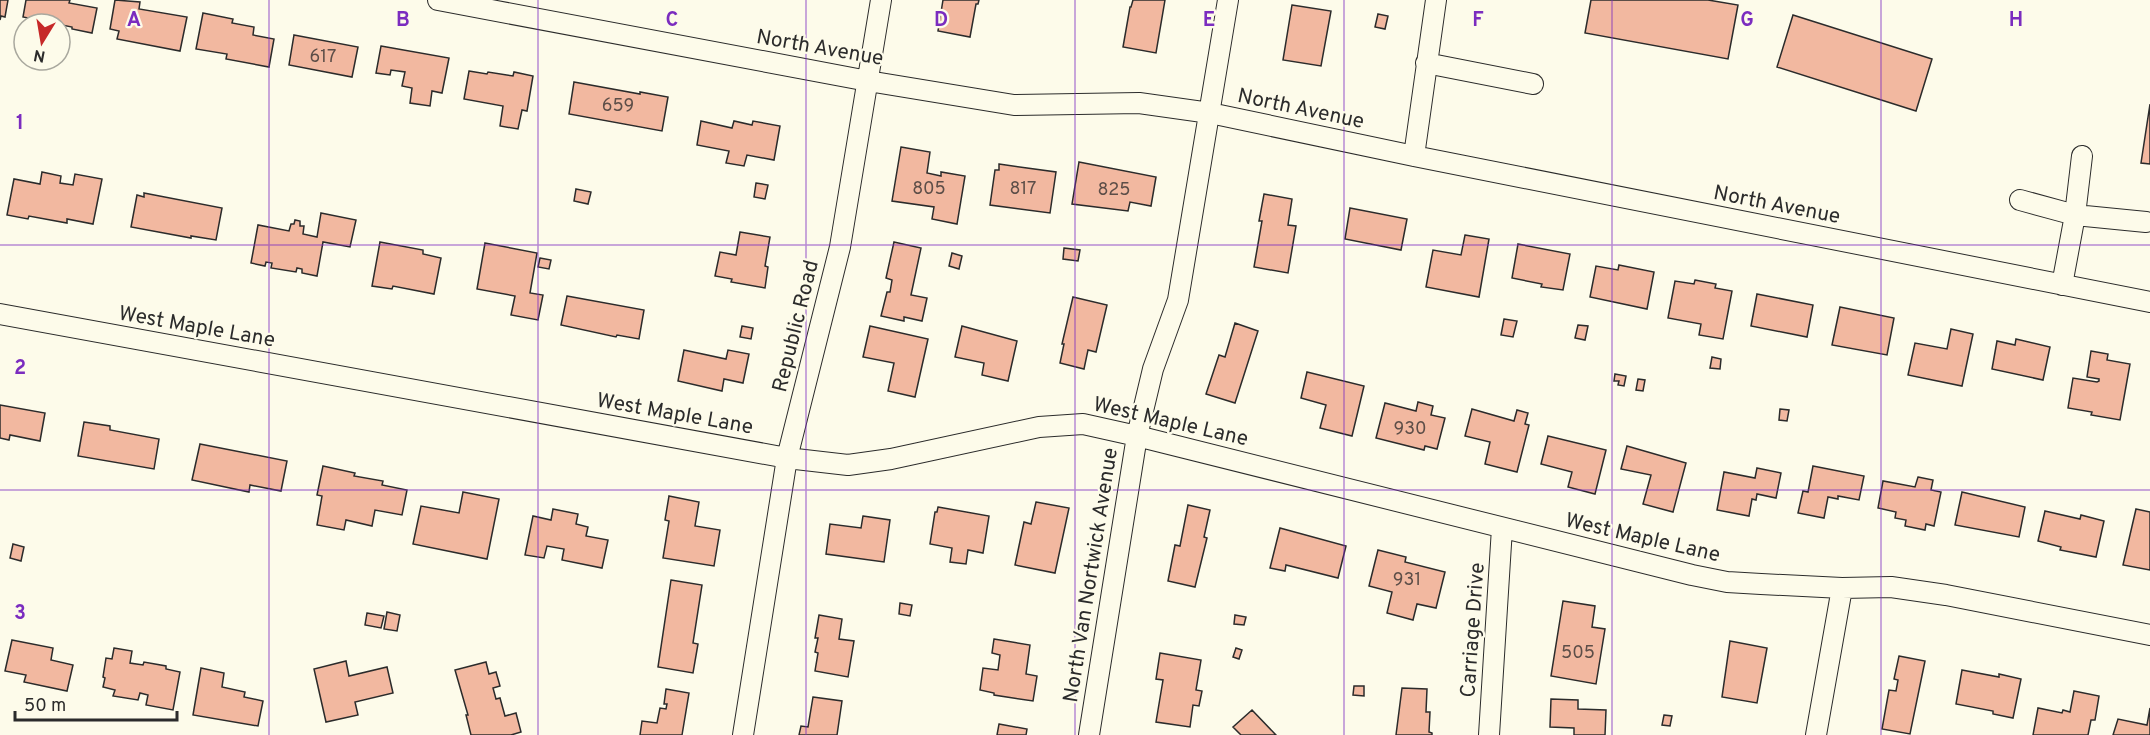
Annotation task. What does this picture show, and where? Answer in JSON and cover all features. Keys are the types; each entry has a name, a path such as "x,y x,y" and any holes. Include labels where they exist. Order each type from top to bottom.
{"street":[{"name":"North Avenue","path":"438,0 868,81 1014,105 1139,104 1210,113 1414,156 2150,302"},
{"name":"Republic Road","path":"742,735 787,458 840,247 881,0"},
{"name":"North Van Nortwick Avenue","path":"1089,735 1137,436 1153,369 1178,300 1228,0"},
{"path":"1414,156 1436,0"},
{"path":"1426,63 1533,84"},
{"path":"2062,285 2075,215 2082,156"},
{"path":"2020,200 2075,215 2146,222"},
{"name":"West Maple Lane","path":"0,314 787,458 848,465 891,459 1039,427 1083,424 1727,582 1842,588 1891,586 2150,635"},
{"name":"Carriage Drive","path":"1489,735 1502,528"},
{"path":"1816,735 1842,588"}],"building":[{"path":"0,0 8,0 5,17 1,16 0,20"},
{"path":"26,0 70,0 69,3 97,8 92,33 72,29 72,12 24,12"},
{"path":"115,0 140,2 139,9 187,17 180,51 117,39 119,31 110,29"},
{"path":"943,0 979,0 976,4 970,37 938,31"},
{"path":"1133,0 1165,0 1156,53 1123,47"},
{"path":"1591,0 1708,0 1738,5 1728,59 1585,33"},
{"path":"1292,5 1331,11 1321,66 1283,60"},
{"path":"203,13 233,19 232,23 254,27 253,35 274,39 269,67 226,59 227,54 196,49"},
{"path":"1378,14 1388,16 1385,29 1375,27"},
{"path":"1793,15 1932,59 1916,111 1777,67"},
{"path":"294,35 358,47 352,77 289,65"},
{"path":"381,46 449,58 442,93 432,91 430,106 410,103 412,88 402,86 405,72 391,70 390,75 376,73"},
{"path":"469,71 513,76 514,72 533,76 527,111 522,110 518,129 500,126 503,106 464,99"},
{"path":"574,82 668,97 662,131 569,114"},
{"path":"2150,104 2150,164 2141,163"},
{"path":"701,121 732,128 734,121 752,125 753,121 780,126 774,160 747,155 744,166 726,163 729,151 697,145"},
{"path":"901,147 930,152 927,173 941,176 941,172 965,176 957,224 932,219 934,207 892,201"},
{"path":"1079,162 1156,177 1151,206 1130,202 1128,211 1072,204"},
{"path":"999,164 1056,172 1050,213 990,205 995,170 999,170"},
{"path":"42,172 61,176 60,183 73,185 75,174 102,179 93,224 67,219 67,223 29,216 28,219 7,215 14,179 40,184"},
{"path":"756,183 768,185 765,199 754,197"},
{"path":"576,189 591,192 588,204 574,201"},
{"path":"144,193 222,208 216,240 191,236 191,238 131,227 137,195 144,197"},
{"path":"1264,194 1292,199 1288,225 1296,226 1288,273 1254,267"},
{"path":"1350,208 1407,219 1401,250 1345,239"},
{"path":"321,213 356,220 350,247 323,242 317,276 302,273 302,269 297,268 296,272 271,268 272,263 266,262 265,266 251,263 258,225 289,231 295,220 300,221 300,226 304,226 303,234 317,237"},
{"path":"740,232 770,237 765,266 768,267 765,288 731,282 732,279 715,276 720,252 736,255"},
{"path":"1465,235 1489,239 1479,297 1426,287 1433,250 1461,255"},
{"path":"380,242 423,250 423,254 441,258 434,294 393,286 392,289 372,286"},
{"path":"894,242 921,248 911,295 927,298 922,321 904,317 904,321 881,316 887,292 890,292 892,280 886,278"},
{"path":"485,243 537,253 530,293 543,295 538,320 511,315 515,296 477,289"},
{"path":"1518,244 1570,254 1563,290 1541,287 1542,284 1512,278"},
{"path":"1064,248 1080,250 1078,261 1063,259"},
{"path":"952,253 962,256 959,269 949,266"},
{"path":"540,258 551,260 549,269 538,267"},
{"path":"1619,265 1654,272 1647,309 1590,297 1596,266 1618,270"},
{"path":"1695,280 1716,284 1715,288 1732,291 1723,339 1699,335 1701,324 1668,318 1675,281 1694,284"},
{"path":"1757,294 1813,305 1807,337 1751,326"},
{"path":"567,296 644,310 639,339 617,335 616,337 561,325"},
{"path":"1073,297 1107,305 1096,352 1088,350 1084,369 1060,363"},
{"path":"1840,307 1894,318 1887,355 1832,345"},
{"path":"1504,319 1517,321 1513,337 1501,335"},
{"path":"1235,323 1258,331 1235,403 1206,394 1219,355 1225,357"},
{"path":"1578,325 1588,326 1585,340 1575,338"},
{"path":"742,326 753,328 751,339 740,337"},
{"path":"870,326 928,339 915,397 888,391 894,363 863,357"},
{"path":"962,326 1017,341 1008,381 982,375 984,363 955,357"},
{"path":"1951,329 1973,334 1962,386 1908,375 1915,343 1947,349"},
{"path":"2016,339 2050,347 2043,380 1992,369 1997,341 2015,345"},
{"path":"684,350 726,359 728,350 749,354 743,383 724,379 722,391 678,381"},
{"path":"2091,351 2108,354 2107,360 2130,364 2120,420 2068,408 2073,378 2099,381 2099,379 2087,377"},
{"path":"1712,357 1721,359 1720,369 1710,368"},
{"path":"1307,372 1364,386 1352,436 1320,428 1326,405 1301,398"},
{"path":"1615,374 1626,376 1624,386 1618,385 1619,381 1614,381"},
{"path":"1638,379 1645,380 1643,391 1636,390"},
{"path":"1418,402 1433,406 1431,415 1445,418 1437,449 1425,446 1424,450 1376,438 1385,403 1416,411"},
{"path":"0,405 45,413 40,441 10,435 9,440 0,438"},
{"path":"1472,409 1514,421 1517,410 1528,413 1525,424 1529,425 1517,472 1485,464 1490,442 1465,436"},
{"path":"1780,409 1789,410 1787,421 1779,420"},
{"path":"84,422 110,426 110,430 159,439 154,469 78,456"},
{"path":"1548,436 1606,450 1595,494 1568,487 1572,472 1541,464"},
{"path":"200,444 287,461 281,491 250,485 249,492 192,480"},
{"path":"1627,446 1686,463 1673,512 1643,504 1651,475 1621,469"},
{"path":"323,466 355,473 354,476 383,481 382,485 407,490 402,515 375,510 372,526 346,520 344,530 317,525 322,496 317,495"},
{"path":"1813,466 1864,476 1859,500 1838,496 1838,499 1828,497 1824,518 1798,513 1803,491 1808,492"},
{"path":"1757,468 1781,473 1776,498 1757,494 1756,500 1752,499 1749,516 1717,510 1724,472 1755,478"},
{"path":"1918,477 1933,480 1931,490 1941,492 1934,526 1926,524 1925,530 1905,526 1906,520 1895,518 1896,512 1878,508 1883,481 1915,487"},
{"path":"463,492 499,499 487,559 413,544 421,506 459,513"},
{"path":"1962,492 2025,507 2019,537 1955,525"},
{"path":"669,496 699,502 695,526 720,530 714,566 663,558 669,521 665,520"},
{"path":"1036,502 1069,508 1055,573 1015,565 1024,522 1031,524"},
{"path":"1188,505 1210,510 1204,537 1207,538 1195,587 1168,581 1175,545 1180,546"},
{"path":"938,507 989,516 983,553 968,550 966,564 950,562 952,548 930,544 935,512"},
{"path":"553,509 578,514 576,524 588,527 586,536 608,540 602,568 562,560 564,549 547,546 544,558 525,555 533,516 551,520"},
{"path":"2136,509 2150,512 2150,570 2123,565"},
{"path":"2045,511 2080,519 2081,515 2104,521 2096,557 2060,550 2061,547 2038,541"},
{"path":"863,516 890,520 884,562 826,554 830,524 861,528"},
{"path":"1280,528 1346,546 1338,578 1286,565 1285,571 1270,568"},
{"path":"13,544 24,547 21,561 10,558"},
{"path":"1378,550 1406,557 1405,562 1445,572 1436,608 1417,604 1413,620 1387,613 1392,592 1369,586"},
{"path":"671,580 702,585 693,643 698,644 693,673 658,667"},
{"path":"1563,601 1595,606 1592,627 1605,629 1596,684 1551,676"},
{"path":"900,603 912,605 910,616 899,614"},
{"path":"387,612 400,615 397,631 384,629"},
{"path":"367,613 384,616 381,628 365,625"},
{"path":"819,615 842,619 839,639 854,641 848,677 815,671 818,638 815,638"},
{"path":"1235,615 1246,617 1244,625 1234,624"},
{"path":"994,639 1030,645 1026,674 1037,676 1033,701 994,695 994,693 980,690 983,668 998,670 1000,655 992,653"},
{"path":"12,640 53,648 51,660 73,665 67,691 24,682 26,675 5,671"},
{"path":"1730,641 1767,648 1757,703 1722,697"},
{"path":"114,648 132,651 130,663 143,665 144,662 166,666 166,669 180,672 173,710 146,705 148,695 140,693 138,700 113,696 115,690 103,687 106,658 112,659"},
{"path":"1236,648 1242,650 1239,659 1233,657"},
{"path":"1160,653 1201,660 1196,690 1202,691 1199,706 1193,705 1190,727 1156,722 1163,680 1156,679"},
{"path":"1899,656 1925,661 1910,734 1882,729 1889,690 1896,691 1898,680 1894,679"},
{"path":"346,661 349,676 387,667 393,693 355,702 358,715 326,722 314,669"},
{"path":"486,662 489,674 496,672 500,686 493,688 496,699 500,698 505,716 516,713 521,732 511,735 471,735 466,715 468,715 455,670"},
{"path":"201,668 224,673 222,687 245,692 244,697 263,701 258,726 193,715"},
{"path":"1962,670 2021,679 2013,718 1993,714 1993,711 1956,704"},
{"path":"1354,686 1364,686 1364,696 1353,695"},
{"path":"1402,688 1427,689 1426,712 1430,712 1429,732 1432,735 1396,735"},
{"path":"666,689 689,693 682,735 640,735 642,721 657,723 660,708 666,709 667,704 664,704"},
{"path":"2074,691 2099,696 2095,720 2091,720 2088,735 2033,735 2038,708 2062,713 2063,710 2070,712"},
{"path":"813,697 842,701 837,735 799,735 801,726 808,727"},
{"path":"1551,699 1578,700 1578,709 1606,710 1605,735 1574,735 1574,728 1550,727"},
{"path":"2150,708 2150,735 2113,735 2118,719 2147,725"},
{"path":"1252,710 1276,735 1241,735 1233,727"},
{"path":"1664,715 1672,716 1670,726 1662,725"},
{"path":"999,724 1027,729 1026,735 997,735"}]}
